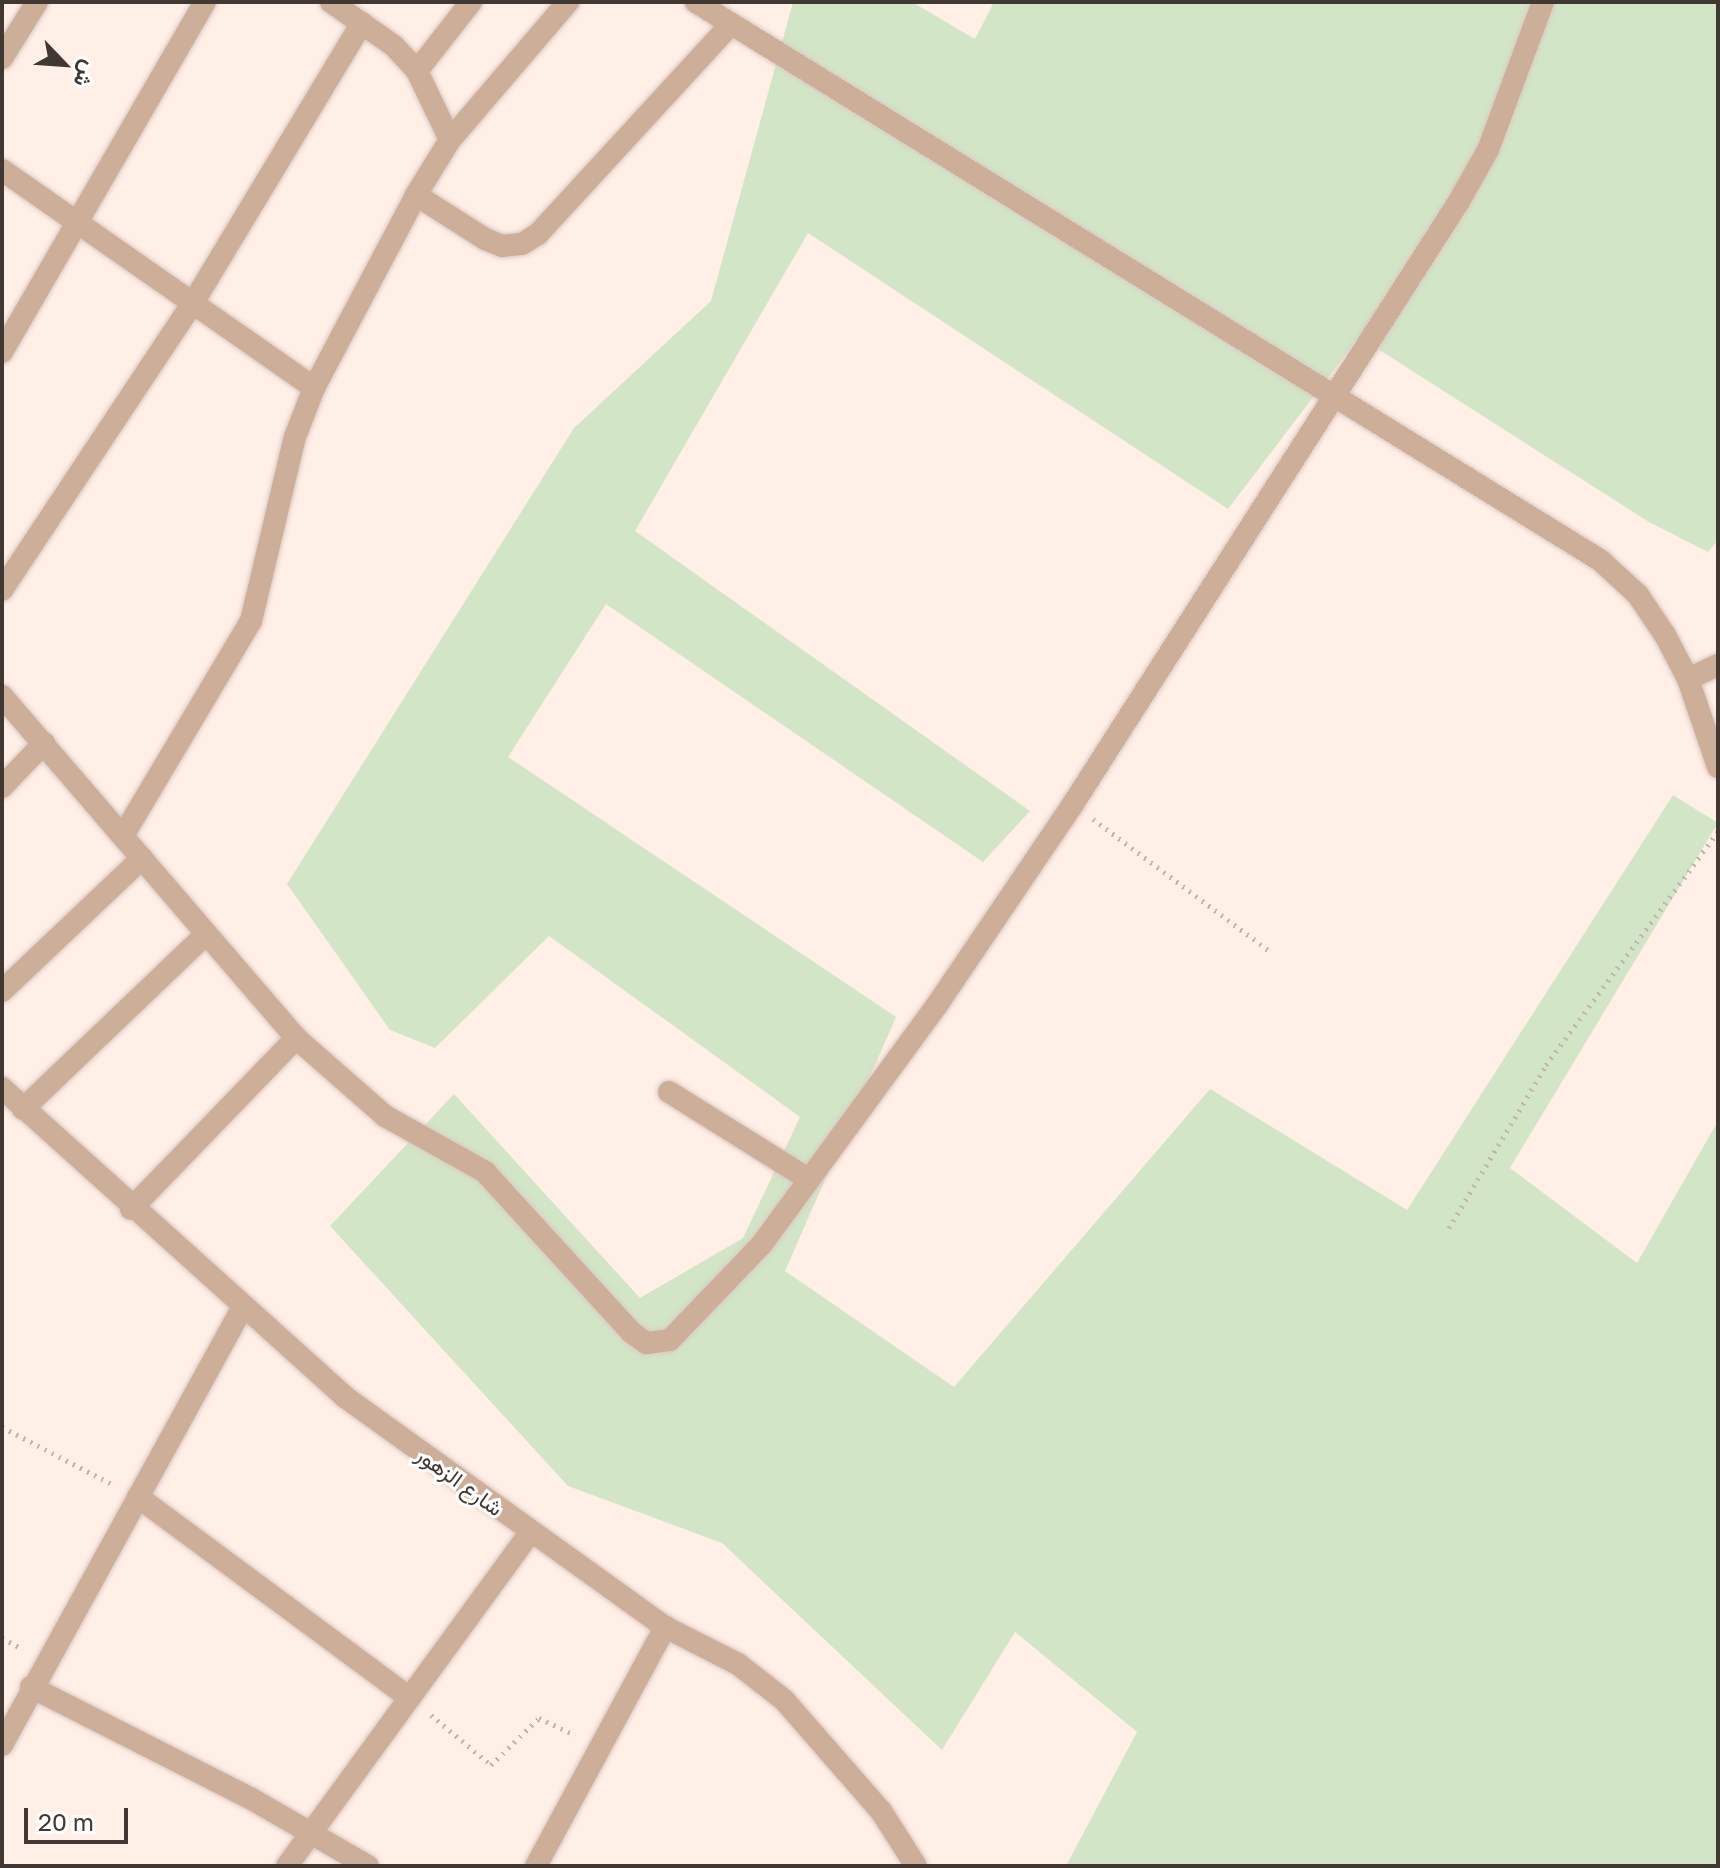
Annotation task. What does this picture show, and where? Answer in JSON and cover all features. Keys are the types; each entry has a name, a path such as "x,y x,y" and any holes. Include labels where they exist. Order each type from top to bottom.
{"street":[{"path":"2,58 37,2"},
{"path":"2,352 205,2"},
{"path":"417,71 471,2"},
{"path":"124,834 251,621 295,437 314,388 416,195 450,140 568,2"},
{"path":"696,2 1600,560 1638,595 1688,679 1718,767"},
{"path":"2,696 124,834 205,935 296,1038 385,1116 485,1172 646,1343 670,1340 717,1297 808,1179 937,1005 1073,804 1488,150 1543,2"},
{"path":"335,3 417,71 450,140"},
{"path":"2,590 193,303 362,23"},
{"path":"416,195 485,239 502,246 522,244 538,234 731,24"},
{"path":"2,170 314,388"},
{"path":"1688,679 1718,665"},
{"path":"2,787 44,743"},
{"path":"2,991 142,858"},
{"path":"23,1109 205,935"},
{"path":"131,1209 296,1038"},
{"name":"شارع الزهور","path":"2,1088 131,1209 345,1397 665,1627 738,1664 784,1700 881,1811 916,1866"},
{"path":"669,1092 808,1179"},
{"path":"2,1745 31,1687 243,1307"},
{"path":"138,1497 408,1697"},
{"path":"287,1866 310,1830 531,1532"},
{"path":"536,1866 665,1627"},
{"path":"31,1687 310,1830 368,1866"}],"path":[{"path":"1073,804 1271,952"},
{"path":"1449,1228 1546,1065 1718,832"},
{"path":"2,1427 138,1497"},
{"path":"408,1697 491,1765 539,1718 602,1747"}],"green space":[{"path":"793,2 912,2 975,39 994,2 1718,2 1718,540 1708,552 1649,522 1359,337 1228,509 808,233 635,531 1030,811 983,862 606,604 508,757 896,1017 785,1271 954,1387 1210,1089 1407,1210 1673,795 1718,823 1510,1168 1637,1263 1718,1121 1718,1866 1066,1866 1137,1732 1015,1632 942,1750 722,1543 568,1486 330,1226 454,1094 640,1298 743,1238 800,1117 549,936 435,1048 390,1030 287,884 574,428 711,301"}]}
